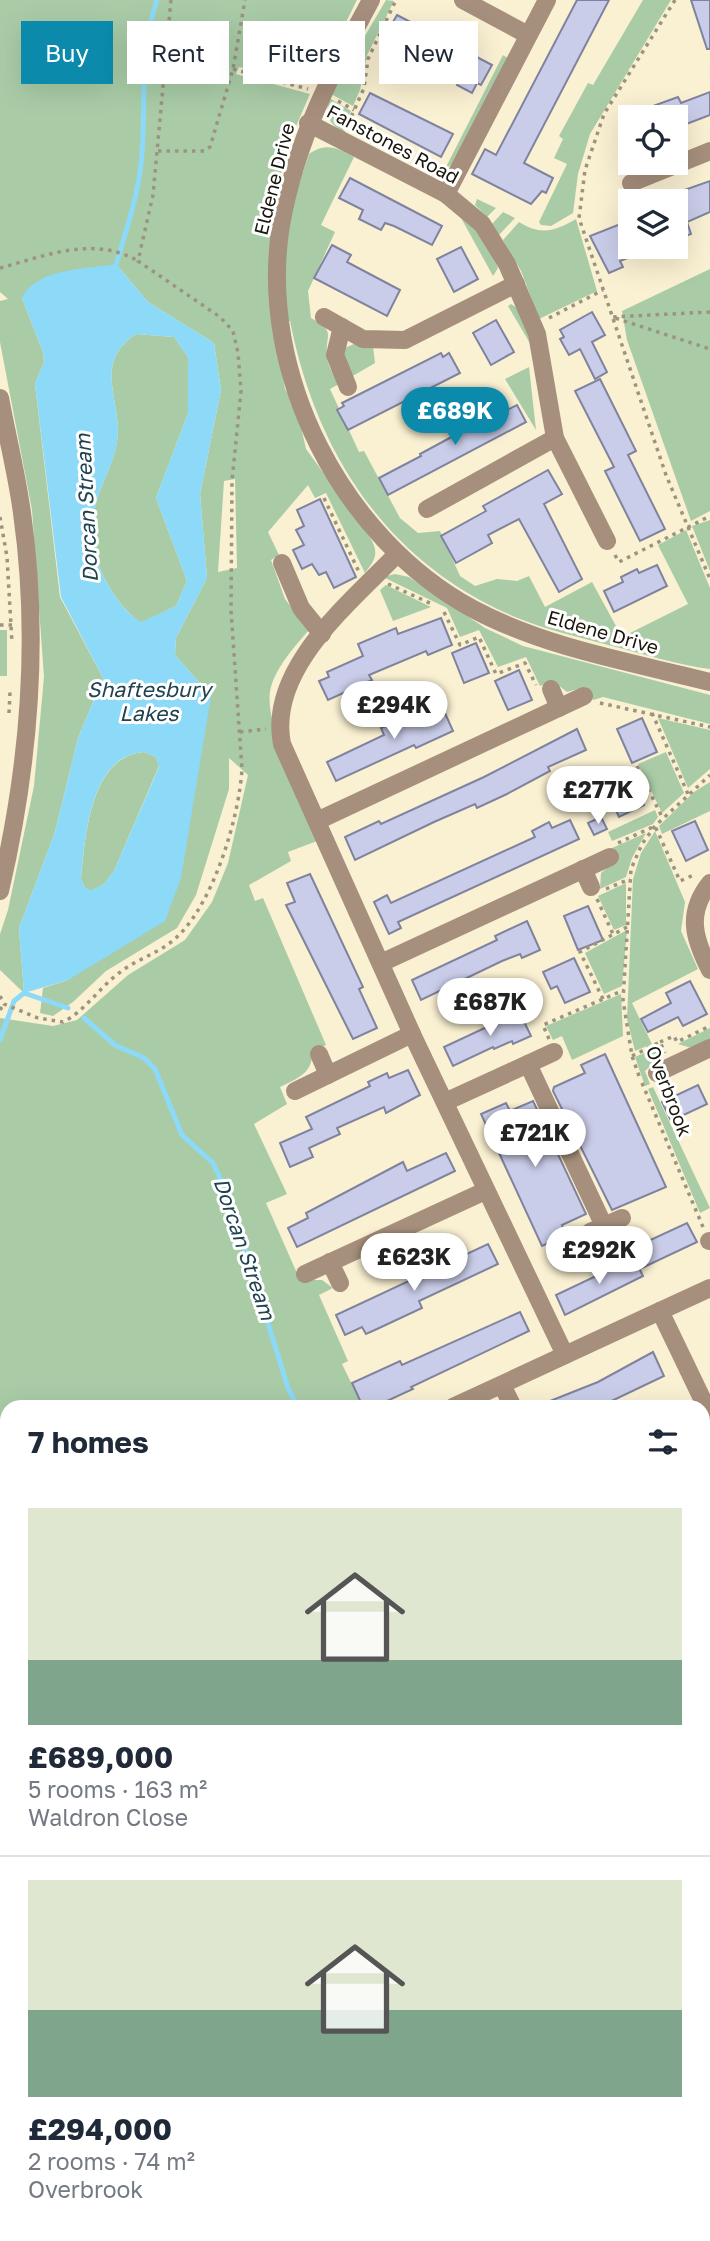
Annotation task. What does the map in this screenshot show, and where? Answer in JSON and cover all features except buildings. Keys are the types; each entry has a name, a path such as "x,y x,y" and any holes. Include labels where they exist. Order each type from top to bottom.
{"street":[{"name":"Eldene Drive","path":"371,0 321,92 308,123 282,223 278,253 285,345 304,410 317,441 355,503 397,554 440,589 504,623 571,647 710,682"},
{"path":"463,0 528,35"},
{"path":"446,194 547,0"},
{"name":"Fanstones Road","path":"308,123 446,194 465,207 496,242 534,325 555,438 607,541"},
{"path":"631,183 710,151"},
{"path":"324,317 373,341 405,340 516,284"},
{"path":"342,327 335,355 348,387"},
{"path":"0,398 5,452 26,539 32,615 31,672 18,802 0,891"},
{"path":"427,509 555,438"},
{"path":"397,554 304,656 290,680 280,727 288,762 485,1191 565,1355"},
{"path":"282,564 301,608 322,634"},
{"path":"551,689 554,710"},
{"path":"317,821 584,696"},
{"path":"381,963 610,857"},
{"path":"583,869 593,891"},
{"path":"705,877 693,926 710,970"},
{"path":"295,1091 412,1034"},
{"path":"664,1069 710,1048"},
{"path":"445,1102 554,1052"},
{"path":"319,1054 328,1075"},
{"path":"528,1064 597,1229 622,1218"},
{"path":"305,1274 485,1191"},
{"path":"330,1262 340,1283"},
{"path":"469,1400 710,1288"},
{"path":"660,1311 703,1400"},
{"path":"502,1385 510,1400"}],"path":[{"path":"138,261 153,195 171,0"},
{"path":"158,151 204,151 210,147 233,69 245,0"},
{"path":"347,142 352,130 346,127 364,88 368,58 396,0"},
{"path":"675,0 604,114 585,170 579,218 666,475 710,579"},
{"path":"233,69 321,92 354,110"},
{"path":"0,268 55,251 99,249 128,255 220,317 233,331 241,391 232,481 231,611 242,769 234,822 218,866 189,924 162,949 120,972 70,1019 55,1022 6,1005 0,996"},
{"path":"534,325 603,290"},
{"path":"612,317 710,312"},
{"path":"612,317 710,349"},
{"path":"324,498 370,582 443,609 460,645 479,637 496,674 525,663 554,710"},
{"path":"607,541 619,562 710,516"},
{"path":"0,517 7,557 12,647"},
{"path":"9,718 11,681"},
{"path":"584,696 589,706 603,702 710,727"},
{"path":"652,713 688,794"},
{"path":"240,732 280,727"},
{"path":"637,765 662,818"},
{"name":"Overbrook","path":"710,775 655,826 642,844 631,869 624,990 624,1021 632,1056 710,1241"},
{"path":"655,826 680,881 705,877"},
{"path":"593,891 613,934"},
{"path":"603,999 580,952 629,926"},
{"path":"554,1052 543,1025 624,990"},
{"path":"0,1010 6,1005"},
{"path":"632,1056 674,1036 677,1041 710,1026"},
{"path":"660,1042 664,1069"}],"green space":[{"path":"0,0 357,0 346,21 243,21 243,68 239,67 236,74 243,76 243,84 273,84 310,94 290,140 279,182 293,202 309,154 326,147 354,157 321,225 335,232 308,291 311,318 324,327 328,334 327,359 339,384 330,389 359,452 364,451 400,518 418,533 440,531 460,576 475,586 497,579 517,581 529,576 545,607 592,582 622,637 688,604 658,545 686,530 710,588 710,669 661,659 527,622 470,594 430,567 394,534 364,498 339,458 318,415 302,369 290,321 273,328 285,389 297,409 306,449 375,547 374,560 365,573 326,493 315,498 308,485 268,532 279,555 271,560 285,599 309,630 287,657 274,679 270,701 272,720 285,764 317,841 288,852 291,861 249,885 255,901 263,898 326,1045 312,1052 310,1065 303,1074 280,1087 287,1104 254,1124 287,1194 266,1203 300,1280 322,1280 333,1288 319,1295 348,1361 342,1364 360,1400 0,1400 0,1018 53,1026 77,1020 128,975 185,940 212,902 228,863 248,775 229,758 229,789 196,895 177,928 106,971 73,1002 53,1016 40,1013 43,988 68,980 211,696 175,655 176,638 207,578 200,494 221,390 214,343 148,302 116,264 22,298 43,352 44,362 35,384 60,597 103,678 78,738 55,832 19,928 24,993 0,970 0,934 8,910 34,786 44,677 32,510 0,342 0,301 8,299 0,292","holes":["235,479 237,568 218,572 224,481"]},
{"path":"386,0 394,1 384,21 379,21 379,31 365,65 365,36"},
{"path":"643,0 671,0 590,134 578,174 573,213 551,226 541,225 539,222 567,164 554,158 563,139 559,136 588,83 593,85"},
{"path":"503,55 509,59 451,165 445,169"},
{"path":"337,84 361,84 353,106 331,94"},
{"path":"329,98 351,111 342,128 347,134 337,128 328,116"},
{"path":"477,199 496,208 487,217 475,205"},
{"path":"503,212 515,218 499,235 492,224"},
{"path":"460,216 479,232 488,245 498,268 493,276"},
{"path":"576,219 597,291 539,319 521,271 503,240 519,222 534,229 548,230"},
{"path":"710,269 710,511 691,521 627,340 622,311"},
{"path":"511,304 522,311 531,345 508,306"},
{"path":"136,334 174,337 188,357 188,413 156,498 187,581 176,606 141,623 122,605 107,583 96,558 92,533 95,507 114,456 118,437 112,366 124,344"},
{"path":"356,343 373,346 375,363 351,377 341,359 345,348"},
{"path":"529,367 536,430 505,379"},
{"path":"710,520 710,571 692,526"},
{"path":"395,574 409,577 485,628 523,646 710,695 710,724 603,697 593,700 586,687 567,692 553,681 540,686 526,657 498,667 479,630 460,637 447,608 383,577"},
{"path":"386,585 431,607 393,621 380,590"},
{"path":"0,630 7,630 7,676 0,676"},
{"path":"658,718 710,730 710,769 688,788"},
{"path":"144,752 156,757 159,766 114,871 103,885 91,891 85,888 81,879 88,821 94,801 101,783 112,768 126,757"},
{"path":"666,752 684,793 662,813 638,764"},
{"path":"710,782 710,811 662,834 659,826 694,792"},
{"path":"655,810 658,817 653,824 612,841 608,832"},
{"path":"655,831 685,902 681,931 698,969 632,1003 652,1044 635,1051 627,1019 633,879 641,853"},
{"path":"646,833 632,858 626,877 600,889 601,873 617,860 612,848"},
{"path":"626,883 626,925 614,930 598,896"},
{"path":"627,930 622,986 604,994 585,953"},
{"path":"621,994 623,1036 572,1060 562,1036 553,1040 546,1026"},
{"path":"710,1028 710,1040 691,1048 678,1044"},
{"path":"655,1048 658,1059 645,1071 650,1084 645,1086 635,1057"},
{"path":"653,1087 710,1208 700,1213 648,1089"}],"water":[{"name":"Shaftesbury Lakes","path":"116,264 148,302 214,343 221,390 200,494 207,578 176,638 175,655 211,696 181,878 165,921 68,980 24,993 19,928 55,832 78,738 103,678 61,597 35,384 44,362 43,352 22,298 29,288 50,275","holes":["136,334 174,337 188,357 188,413 156,498 187,581 176,606 141,622 122,605 107,583 96,558 92,533 95,507 114,457 118,437 112,366 124,344","144,752 156,757 159,767 114,871 103,885 91,890 85,888 81,878 88,821 101,782 112,767 126,757"]}],"waterway":[{"name":"Dorcan Stream","path":"115,268 139,177 147,41 157,0"},
{"name":"Dorcan Stream","path":"26,989 24,993 68,1008"},
{"name":"Dorcan Stream","path":"0,1040 14,1001 24,993"},
{"name":"Dorcan Stream","path":"84,1018 115,1045 144,1058 155,1069 182,1135 213,1163 229,1197 288,1388 294,1400"}]}
